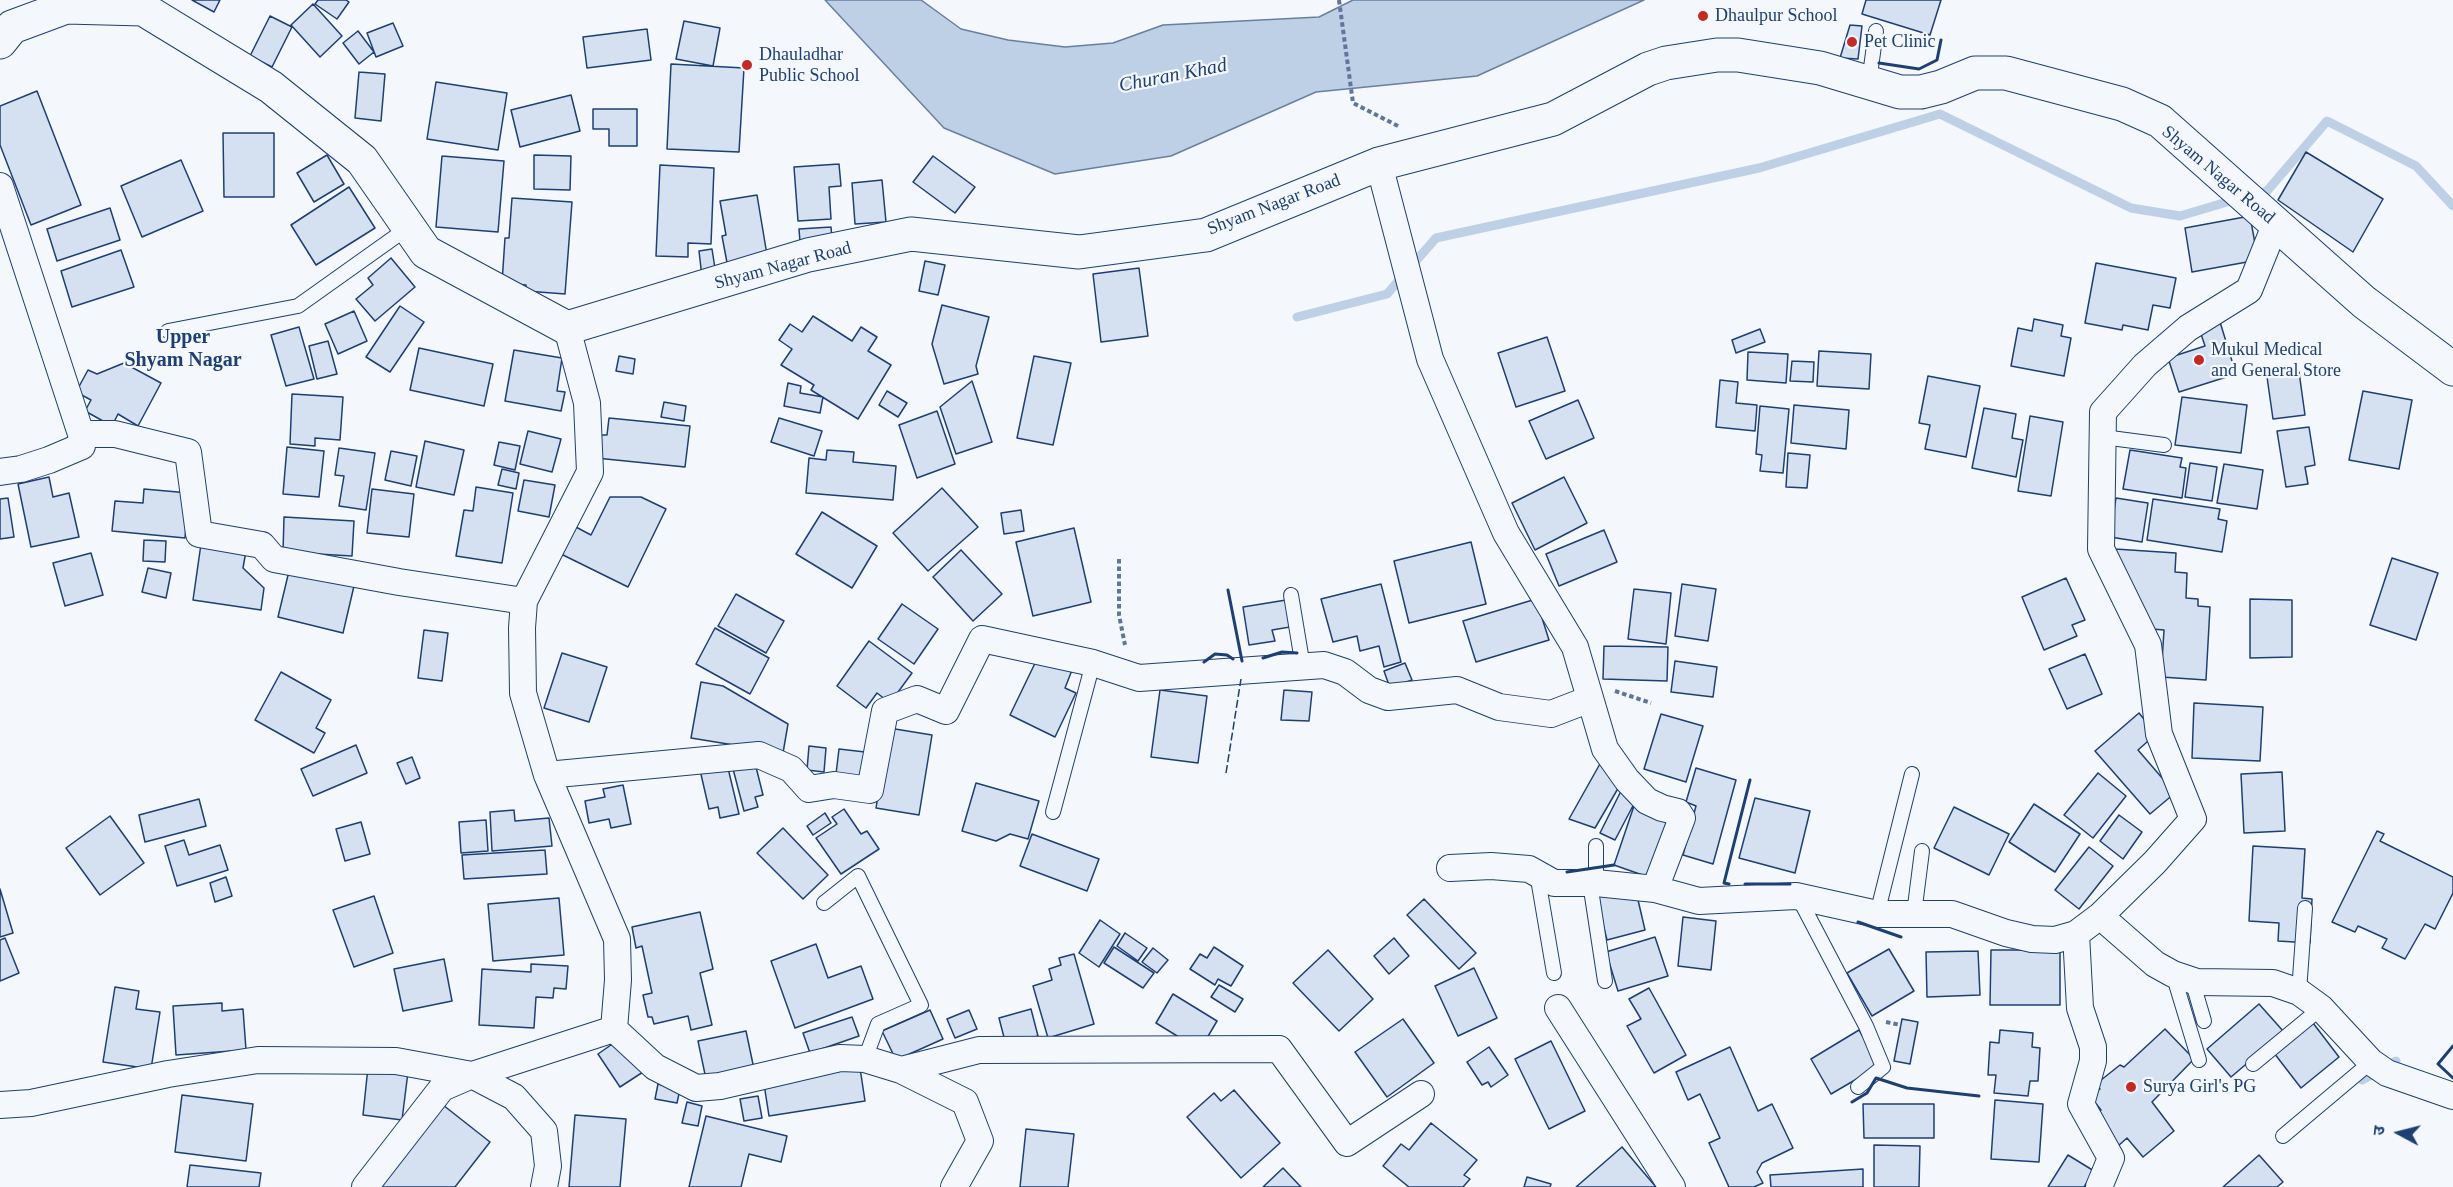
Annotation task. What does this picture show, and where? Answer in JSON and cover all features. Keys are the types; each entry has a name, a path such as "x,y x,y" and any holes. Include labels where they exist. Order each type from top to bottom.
{"street":[{"path":"4,32 66,8 143,9 271,87 362,160 426,252 567,328 587,403 590,472 524,601 523,693 547,775 617,939 618,980 614,1029"},
{"name":"Shyam Nagar Road","path":"567,328 808,255 911,234 1079,252 1206,235 1379,164 1553,118 1648,69 1666,63 1717,55 1738,55 1821,68 1900,92 1921,92 1941,87 1975,73 1990,72 2006,73 2122,104 2160,121 2364,302 2453,369"},
{"path":"1379,164 1430,359 1506,533 1575,647 1605,749 1627,780 1647,801 1678,812 1682,818 1655,889"},
{"path":"0,186 81,434 82,446 49,460 1,468"},
{"path":"1450,868 1491,866 1529,869 1554,883 1593,883 1655,889 1699,902 1804,896 1877,914 1952,914 2006,933 2032,939 2055,940 2076,934 2100,916 2155,862 2193,819 2159,734 2148,645 2101,549 2103,412 2145,365 2188,328 2249,290 2276,223"},
{"path":"81,434 116,434 188,452 199,534 262,544 274,559 399,582 524,601"},
{"path":"547,775 759,755 791,769 809,789 834,785 870,790 885,711 917,699 946,711 982,639 1094,663 1139,678 1324,664 1344,672 1369,690 1388,697 1457,690 1499,707 1551,714 1590,699"},
{"path":"2100,916 2155,964 2182,977 2273,983 2299,992 2321,1008 2371,1062 2387,1074 2453,1096"},
{"path":"2076,934 2080,1008 2093,1047 2093,1061 2081,1104 2111,1158 2099,1187"},
{"path":"1558,1008 1672,1187"},
{"path":"614,1029 655,1067 696,1089 720,1086 840,1058 865,1059 901,1070 965,1102 980,1141 954,1187"},
{"path":"365,1187 442,1088 614,1029"},
{"path":"901,1070 979,1050 1279,1049 1347,1143 1421,1094"},
{"path":"0,1105 31,1103 168,1074 258,1060 396,1061 472,1076 514,1098 544,1131 548,1166 544,1187"}],"lane":[{"path":"1869,83 1876,31"},
{"path":"168,331 298,306 409,227"},
{"path":"2103,437 2164,445"},
{"path":"1291,595 1303,667"},
{"path":"1053,812 1094,663"},
{"path":"1877,914 1912,774"},
{"path":"1596,846 1593,883 1605,981"},
{"path":"1914,914 1922,851"},
{"path":"1537,873 1554,973"},
{"path":"824,903 858,876 921,1005 878,1024 865,1059"},
{"path":"1804,896 1803,906 1866,1026 1883,1066 1858,1087"},
{"path":"2299,992 2305,908"},
{"path":"2182,977 2204,1021"},
{"path":"2182,977 2199,1060"},
{"path":"2253,1065 2321,1008"},
{"path":"2283,1136 2371,1062"}],"path":[{"path":"1339,0 1353,104"},
{"path":"1119,559 1119,615 1131,676"}],"water":[{"name":"Churan Khad","path":"825,0 921,0 961,29 1008,40 1065,47 1113,43 1163,25 1319,17 1353,0 1644,0 1477,76 1316,92 1171,156 1055,174 944,128"}],"building":[{"path":"192,0 220,0 214,12"},
{"path":"318,0 346,0 349,2 337,19 315,4"},
{"path":"1866,0 1941,0 1930,35 1862,14"},
{"path":"313,4 342,36 320,57 291,25"},
{"path":"270,16 292,27 272,67 250,56"},
{"path":"684,21 720,28 713,66 676,59"},
{"path":"393,23 403,46 376,57 367,33"},
{"name":"Pet Clinic","path":"1850,25 1862,26 1858,59 1840,58"},
{"path":"647,29 651,60 587,68 583,37"},
{"path":"358,31 374,52 359,64 343,43"},
{"path":"671,64 744,68 739,152 667,149"},
{"path":"359,72 385,74 381,121 355,118"},
{"path":"436,82 507,93 498,150 427,139"},
{"path":"37,91 81,205 31,225 0,145 0,106"},
{"path":"571,95 580,131 520,147 511,110"},
{"path":"593,109 637,109 637,146 609,146 609,129 593,129"},
{"path":"223,133 274,133 274,197 224,197"},
{"path":"2306,152 2383,199 2353,252 2278,200"},
{"path":"327,155 344,184 314,202 297,173"},
{"path":"534,155 571,156 570,190 534,189"},
{"path":"442,156 504,161 498,232 436,227"},
{"path":"933,156 975,187 955,213 913,182"},
{"path":"181,160 203,211 142,237 121,186"},
{"path":"839,164 841,186 829,187 831,219 798,221 794,167"},
{"path":"660,165 714,168 711,244 688,243 688,257 656,256"},
{"path":"882,180 886,222 855,224 852,183"},
{"path":"349,187 375,228 316,265 291,225"},
{"path":"757,195 768,261 728,268 722,236 726,235 720,201"},
{"path":"512,198 572,202 565,294 526,291 526,285 502,283 505,238 509,238"},
{"path":"110,208 120,240 57,261 47,229"},
{"path":"2250,216 2258,260 2192,272 2185,228"},
{"path":"831,227 832,239 800,242 799,229"},
{"path":"712,249 716,275 702,277 699,251"},
{"path":"121,250 134,287 72,307 61,271"},
{"path":"391,258 415,287 375,321 356,299 373,285 368,278"},
{"path":"925,261 945,265 938,295 919,291"},
{"path":"2096,263 2176,278 2170,308 2153,305 2148,330 2123,325 2122,330 2085,323"},
{"path":"1139,268 1148,336 1101,342 1093,274"},
{"path":"942,305 989,317 976,366 978,374 944,384 932,344"},
{"path":"400,306 424,322 390,372 366,357"},
{"path":"354,311 367,341 338,354 325,324"},
{"path":"813,316 852,341 861,327 877,337 868,351 891,365 858,419 811,390 814,385 781,365 792,349 779,340 790,324 802,332"},
{"path":"2034,319 2063,325 2061,336 2071,338 2064,376 2011,366 2018,328 2032,331"},
{"path":"2220,322 2236,374 2179,392 2168,358 2205,346 2199,328"},
{"path":"299,327 314,379 286,386 271,335"},
{"path":"1760,329 1765,342 1736,353 1732,340"},
{"path":"1547,337 1565,391 1516,407 1498,353"},
{"path":"328,341 337,374 317,379 309,346"},
{"path":"419,348 493,364 484,406 410,390"},
{"path":"514,350 562,358 557,391 565,392 561,411 505,401"},
{"path":"1819,351 1871,354 1869,389 1817,386"},
{"path":"1748,352 1788,354 1786,383 1747,380"},
{"path":"619,356 635,359 633,374 616,371"},
{"path":"1034,356 1071,363 1053,445 1017,438"},
{"path":"1792,361 1814,362 1813,382 1790,381"},
{"path":"124,363 161,383 138,426 118,414 112,426 85,411 91,400 76,392 88,370 97,374"},
{"path":"2299,372 2305,415 2273,419 2267,377"},
{"path":"1928,376 1980,386 1966,457 1925,449 1930,425 1919,423"},
{"path":"1720,380 1738,382 1736,403 1757,405 1755,431 1716,427"},
{"path":"972,381 992,442 956,454 940,407"},
{"path":"788,383 801,386 800,393 823,397 820,413 784,406"},
{"path":"887,391 907,403 898,417 879,405"},
{"path":"2363,391 2412,400 2399,469 2349,460"},
{"path":"292,394 343,397 340,440 315,438 315,446 290,444"},
{"path":"2182,397 2247,405 2241,453 2175,445"},
{"path":"1578,400 1594,438 1546,459 1529,421"},
{"path":"664,402 686,406 684,421 661,417"},
{"path":"1794,405 1849,410 1846,449 1791,443"},
{"path":"1760,406 1789,409 1783,473 1760,471 1762,455 1756,454"},
{"path":"1984,408 2016,414 2012,438 2023,440 2016,477 1972,468"},
{"path":"937,411 955,464 917,478 899,425"},
{"path":"2030,416 2063,422 2051,496 2018,491"},
{"path":"609,418 690,426 685,467 596,458 599,435 607,435"},
{"path":"779,418 822,431 814,456 771,442"},
{"path":"2309,427 2315,465 2305,467 2308,484 2286,487 2277,431"},
{"path":"528,431 561,439 552,472 520,464"},
{"path":"425,441 464,450 454,495 416,487"},
{"path":"499,442 520,446 515,470 494,465"},
{"path":"287,447 324,451 319,497 283,494"},
{"path":"339,448 375,453 366,510 339,506 344,476 335,475"},
{"path":"827,450 854,452 853,462 896,466 893,500 806,493 809,458 826,460"},
{"path":"2130,450 2182,458 2180,467 2186,468 2182,498 2123,489"},
{"path":"391,451 417,456 411,486 385,480"},
{"path":"1788,453 1810,455 1807,488 1786,487"},
{"path":"2190,463 2217,467 2212,501 2185,497"},
{"path":"2224,464 2263,470 2257,509 2217,503"},
{"path":"502,469 519,473 516,489 498,485"},
{"path":"49,477 53,497 69,493 79,537 31,547 18,484"},
{"path":"1564,477 1587,523 1535,550 1512,503"},
{"path":"524,480 555,485 549,517 518,511"},
{"path":"476,487 513,493 502,563 456,556 464,510 473,511"},
{"path":"942,488 978,527 928,571 893,533"},
{"path":"144,489 189,493 185,538 112,531 115,501 143,503"},
{"path":"372,489 414,494 409,537 367,533"},
{"path":"610,497 641,497 666,509 628,587 561,554 574,526 591,535"},
{"path":"8,498 14,537 0,539 0,499"},
{"path":"2116,498 2148,503 2142,542 2110,537"},
{"path":"2153,499 2220,509 2218,519 2227,521 2222,552 2147,540"},
{"path":"1021,510 1024,531 1004,534 1001,513"},
{"path":"822,512 877,546 852,588 796,554"},
{"path":"284,517 354,521 352,556 283,552"},
{"path":"1074,528 1091,602 1033,616 1016,542"},
{"path":"1604,530 1617,562 1559,586 1546,554"},
{"path":"144,540 166,541 165,562 143,561"},
{"path":"1471,542 1486,604 1409,623 1394,561"},
{"path":"201,544 246,551 243,568 264,588 261,610 193,600"},
{"path":"2115,549 2176,553 2175,572 2187,573 2186,598 2198,599 2198,606 2210,607 2206,680 2161,677 2164,630 2152,629"},
{"path":"961,550 1002,594 973,621 933,577"},
{"path":"91,553 103,595 65,606 53,563"},
{"path":"2392,558 2438,573 2416,640 2370,625"},
{"path":"148,568 171,573 166,598 142,592"},
{"path":"289,571 354,586 343,633 278,617"},
{"path":"2066,578 2085,620 2072,625 2077,636 2044,650 2022,597"},
{"path":"1381,584 1401,662 1384,667 1379,646 1360,651 1357,636 1333,642 1321,599"},
{"path":"1682,584 1716,589 1708,641 1675,636"},
{"path":"1634,589 1671,593 1666,644 1628,639"},
{"path":"736,594 784,621 766,653 718,626"},
{"path":"1536,599 1549,640 1476,662 1463,621"},
{"path":"2250,599 2292,600 2292,657 2250,658"},
{"path":"1286,600 1290,627 1272,630 1275,641 1249,645 1243,607"},
{"path":"902,604 938,629 914,664 878,639"},
{"path":"715,628 769,658 750,694 696,664"},
{"path":"424,630 448,633 442,681 418,678"},
{"path":"869,641 912,673 890,703 877,693 866,708 837,686"},
{"path":"1604,646 1668,647 1667,681 1603,679"},
{"path":"562,653 607,667 589,722 544,708"},
{"path":"2085,654 2102,694 2067,709 2049,669"},
{"path":"1038,657 1074,665 1065,688 1076,693 1055,737 1010,715"},
{"path":"1675,661 1717,667 1713,697 1671,692"},
{"path":"1405,663 1412,680 1390,688 1384,671"},
{"path":"281,672 331,700 316,728 325,733 314,753 255,720"},
{"path":"701,682 723,686 788,724 783,753 691,738"},
{"path":"1160,690 1207,696 1198,763 1151,757"},
{"path":"1284,690 1312,692 1309,721 1281,720"},
{"path":"2194,703 2263,707 2260,761 2192,758"},
{"path":"2139,713 2156,734 2138,750 2175,793 2150,814 2095,751"},
{"path":"1661,714 1703,726 1686,782 1644,769"},
{"path":"889,728 932,735 919,815 876,808"},
{"path":"356,745 367,773 313,796 301,769"},
{"path":"809,746 826,748 824,772 807,770"},
{"path":"839,749 865,752 862,777 836,774"},
{"path":"412,757 420,778 406,784 397,763"},
{"path":"754,759 763,795 755,797 758,807 744,811 732,765"},
{"path":"1601,762 1620,785 1595,828 1569,819"},
{"path":"727,764 739,814 720,818 718,807 709,809 700,770"},
{"path":"1696,768 1736,780 1713,864 1683,855 1696,806 1686,802"},
{"path":"2282,772 2285,831 2244,833 2241,774"},
{"path":"2098,773 2126,796 2093,838 2064,815"},
{"path":"976,783 1039,801 1028,839 1010,834 996,841 962,831"},
{"path":"623,785 631,824 611,828 609,819 589,823 585,801 605,797 603,789"},
{"path":"1623,787 1636,800 1615,840 1600,833"},
{"path":"1755,798 1810,811 1795,873 1739,858"},
{"path":"199,799 206,826 145,842 139,815"},
{"path":"1636,800 1670,819 1651,878 1614,865"},
{"path":"2034,804 2080,834 2055,872 2009,842"},
{"path":"1954,807 2009,834 1989,875 1934,848"},
{"path":"844,809 861,834 867,831 879,849 841,874 816,838 837,824 832,817"},
{"path":"514,810 515,821 549,818 552,846 492,851 490,812"},
{"path":"825,813 831,823 813,835 807,826"},
{"path":"2119,815 2142,832 2123,859 2100,841"},
{"path":"110,816 144,863 100,895 66,848"},
{"path":"486,820 488,851 461,853 459,822"},
{"path":"361,822 370,854 345,861 336,829"},
{"path":"783,828 828,875 803,899 757,853"},
{"path":"2377,831 2384,834 2380,841 2453,877 2453,893 2435,929 2425,924 2405,959 2382,948 2387,939 2358,926 2355,932 2332,922"},
{"path":"1032,834 1099,859 1087,891 1020,866"},
{"path":"184,840 189,855 220,845 228,870 177,886 165,846"},
{"path":"2253,846 2305,849 2302,898 2312,899 2310,943 2278,941 2279,923 2249,921"},
{"path":"2089,847 2113,866 2079,909 2055,890"},
{"path":"545,850 547,874 464,879 462,855"},
{"path":"226,877 232,896 215,902 210,883"},
{"path":"1635,887 1645,930 1607,940 1596,896"},
{"path":"0,889 13,933 0,937"},
{"path":"374,896 393,953 354,967 333,910"},
{"path":"559,898 564,955 493,961 488,904"},
{"path":"1424,899 1476,953 1459,969 1407,915"},
{"path":"700,912 713,969 700,973 712,1025 691,1030 688,1016 654,1024 652,1017 648,1017 643,995 652,993 642,946 636,948 632,927"},
{"path":"1683,917 1716,921 1711,970 1678,966"},
{"path":"1100,920 1120,934 1099,967 1079,953"},
{"path":"1125,933 1147,948 1138,961 1117,946"},
{"path":"1655,937 1668,976 1618,991 1606,952"},
{"path":"5,938 19,973 0,981 0,940"},
{"path":"1394,938 1409,956 1389,974 1374,956"},
{"path":"816,944 828,978 861,966 873,999 795,1028 771,961"},
{"path":"1114,947 1154,973 1143,988 1104,963"},
{"path":"1214,947 1243,966 1231,986 1218,979 1215,985 1190,969 1200,954 1207,958"},
{"path":"1153,948 1168,960 1157,973 1142,962"},
{"path":"1889,949 1914,991 1872,1016 1847,973"},
{"path":"1328,950 1373,999 1339,1031 1293,983"},
{"path":"1991,950 2060,950 2060,1005 1990,1005"},
{"path":"1978,951 1980,995 1927,997 1926,952"},
{"path":"1074,954 1094,1024 1048,1038 1033,986 1052,980 1049,969 1061,965 1059,958"},
{"path":"444,959 452,1001 403,1011 394,969"},
{"path":"531,964 568,966 566,989 554,988 553,998 536,997 534,1028 479,1025 482,969 531,972"},
{"path":"1474,968 1497,1018 1458,1036 1435,986"},
{"path":"1219,985 1243,999 1235,1012 1211,997"},
{"path":"115,987 139,991 136,1009 160,1012 151,1069 103,1062"},
{"path":"1649,988 1686,1055 1654,1073 1627,1026 1641,1019 1629,999"},
{"path":"1173,994 1217,1021 1200,1050 1156,1023"},
{"path":"222,1003 222,1011 243,1009 246,1050 176,1055 173,1006"},
{"path":"2259,1004 2284,1032 2231,1077 2207,1049"},
{"path":"1031,1009 1038,1036 1006,1045 999,1018"},
{"path":"930,1010 943,1039 896,1060 882,1031"},
{"path":"969,1010 977,1029 955,1038 947,1019"},
{"path":"852,1017 859,1036 810,1053 803,1033"},
{"path":"1403,1019 1434,1063 1387,1097 1355,1052"},
{"path":"1902,1019 1918,1022 1910,1064 1894,1061"},
{"path":"2313,1023 2339,1057 2301,1088 2274,1053"},
{"path":"2165,1029 2194,1059 2152,1102 2174,1131 2143,1157 2127,1138 2118,1146 2094,1117 2101,1110 2090,1096 2100,1089 2096,1084 2120,1065 2124,1067"},
{"path":"1859,1030 1879,1066 1831,1094 1811,1059"},
{"path":"2000,1030 2033,1033 2032,1047 2040,1048 2038,1081 2030,1081 2028,1096 1994,1093 1996,1075 1988,1075 1990,1042 1999,1043"},
{"path":"746,1031 754,1069 706,1079 698,1041"},
{"path":"621,1038 643,1072 620,1087 598,1054"},
{"path":"1551,1041 1585,1111 1549,1129 1515,1059"},
{"path":"1489,1047 1508,1075 1491,1087 1488,1082 1482,1085 1467,1062"},
{"path":"1730,1047 1758,1111 1772,1104 1793,1148 1762,1163 1757,1172 1763,1183 1754,1187 1729,1187 1709,1143 1720,1138 1700,1094 1688,1100 1676,1072"},
{"path":"368,1067 408,1072 402,1120 363,1115"},
{"path":"860,1068 865,1101 769,1116 764,1084"},
{"path":"658,1084 680,1089 677,1103 655,1099"},
{"path":"1234,1090 1280,1143 1241,1178 1187,1117 1214,1093 1221,1101"},
{"path":"182,1095 253,1104 246,1161 175,1152"},
{"path":"758,1096 762,1118 744,1121 740,1099"},
{"path":"1995,1100 2043,1104 2039,1162 1991,1159"},
{"path":"687,1102 702,1106 698,1126 682,1123"},
{"path":"1863,1104 1934,1104 1934,1138 1864,1138"},
{"path":"443,1105 490,1142 455,1187 380,1187"},
{"path":"575,1115 626,1119 620,1187 569,1187"},
{"path":"706,1116 787,1136 781,1162 749,1154 741,1187 689,1187"},
{"path":"1431,1123 1477,1160 1464,1175 1470,1179 1463,1187 1409,1187 1383,1166 1401,1144 1409,1150"},
{"path":"1026,1129 1074,1134 1068,1187 1020,1187"},
{"path":"1874,1145 1920,1146 1919,1187 1874,1187"},
{"path":"1622,1147 1656,1187 1576,1187"},
{"path":"2068,1155 2094,1171 2084,1187 2048,1187"},
{"path":"2259,1155 2283,1182 2277,1187 2223,1187"},
{"path":"190,1165 261,1173 259,1187 187,1187"},
{"path":"1283,1168 1301,1187 1263,1187"},
{"path":"1863,1169 1863,1187 1771,1187 1770,1175"},
{"path":"1527,1177 1551,1184 1550,1187 1524,1187"}],"waterway":[{"path":"1297,317 1387,294 1436,238 1759,168 1940,114 2131,208 2180,216 2237,199"},
{"path":"2253,195 2267,191 2327,121 2416,166 2453,206"},
{"path":"2362,1080 2396,1061"}],"fence":[{"path":"1226,773 1241,679"}],"wall":[{"path":"1879,63 1919,69 1937,60 1941,40"},
{"path":"1228,590 1242,661"},
{"path":"1263,658 1282,652 1297,653"},
{"path":"1204,662 1215,654 1227,655 1233,659"},
{"path":"1729,884 1724,883 1750,780"},
{"path":"1567,872 1614,865"},
{"path":"1745,884 1790,884"},
{"path":"1858,922 1901,937"},
{"path":"2453,1046 2438,1064 2453,1078"},
{"path":"1852,1102 1867,1093 1876,1078 1907,1088 1979,1096"}],"place":[{"name":"Dhaulpur School","path":"1703,16"},
{"name":"Pet Clinic","path":"1852,42"},
{"name":"Dhauladhar Public School","path":"747,65"},
{"name":"Mukul Medical and General Store","path":"2199,360"},
{"name":"Surya Girl's PG","path":"2131,1087"}],"district":[{"name":"Upper Shyam Nagar","path":"183,350"}]}
